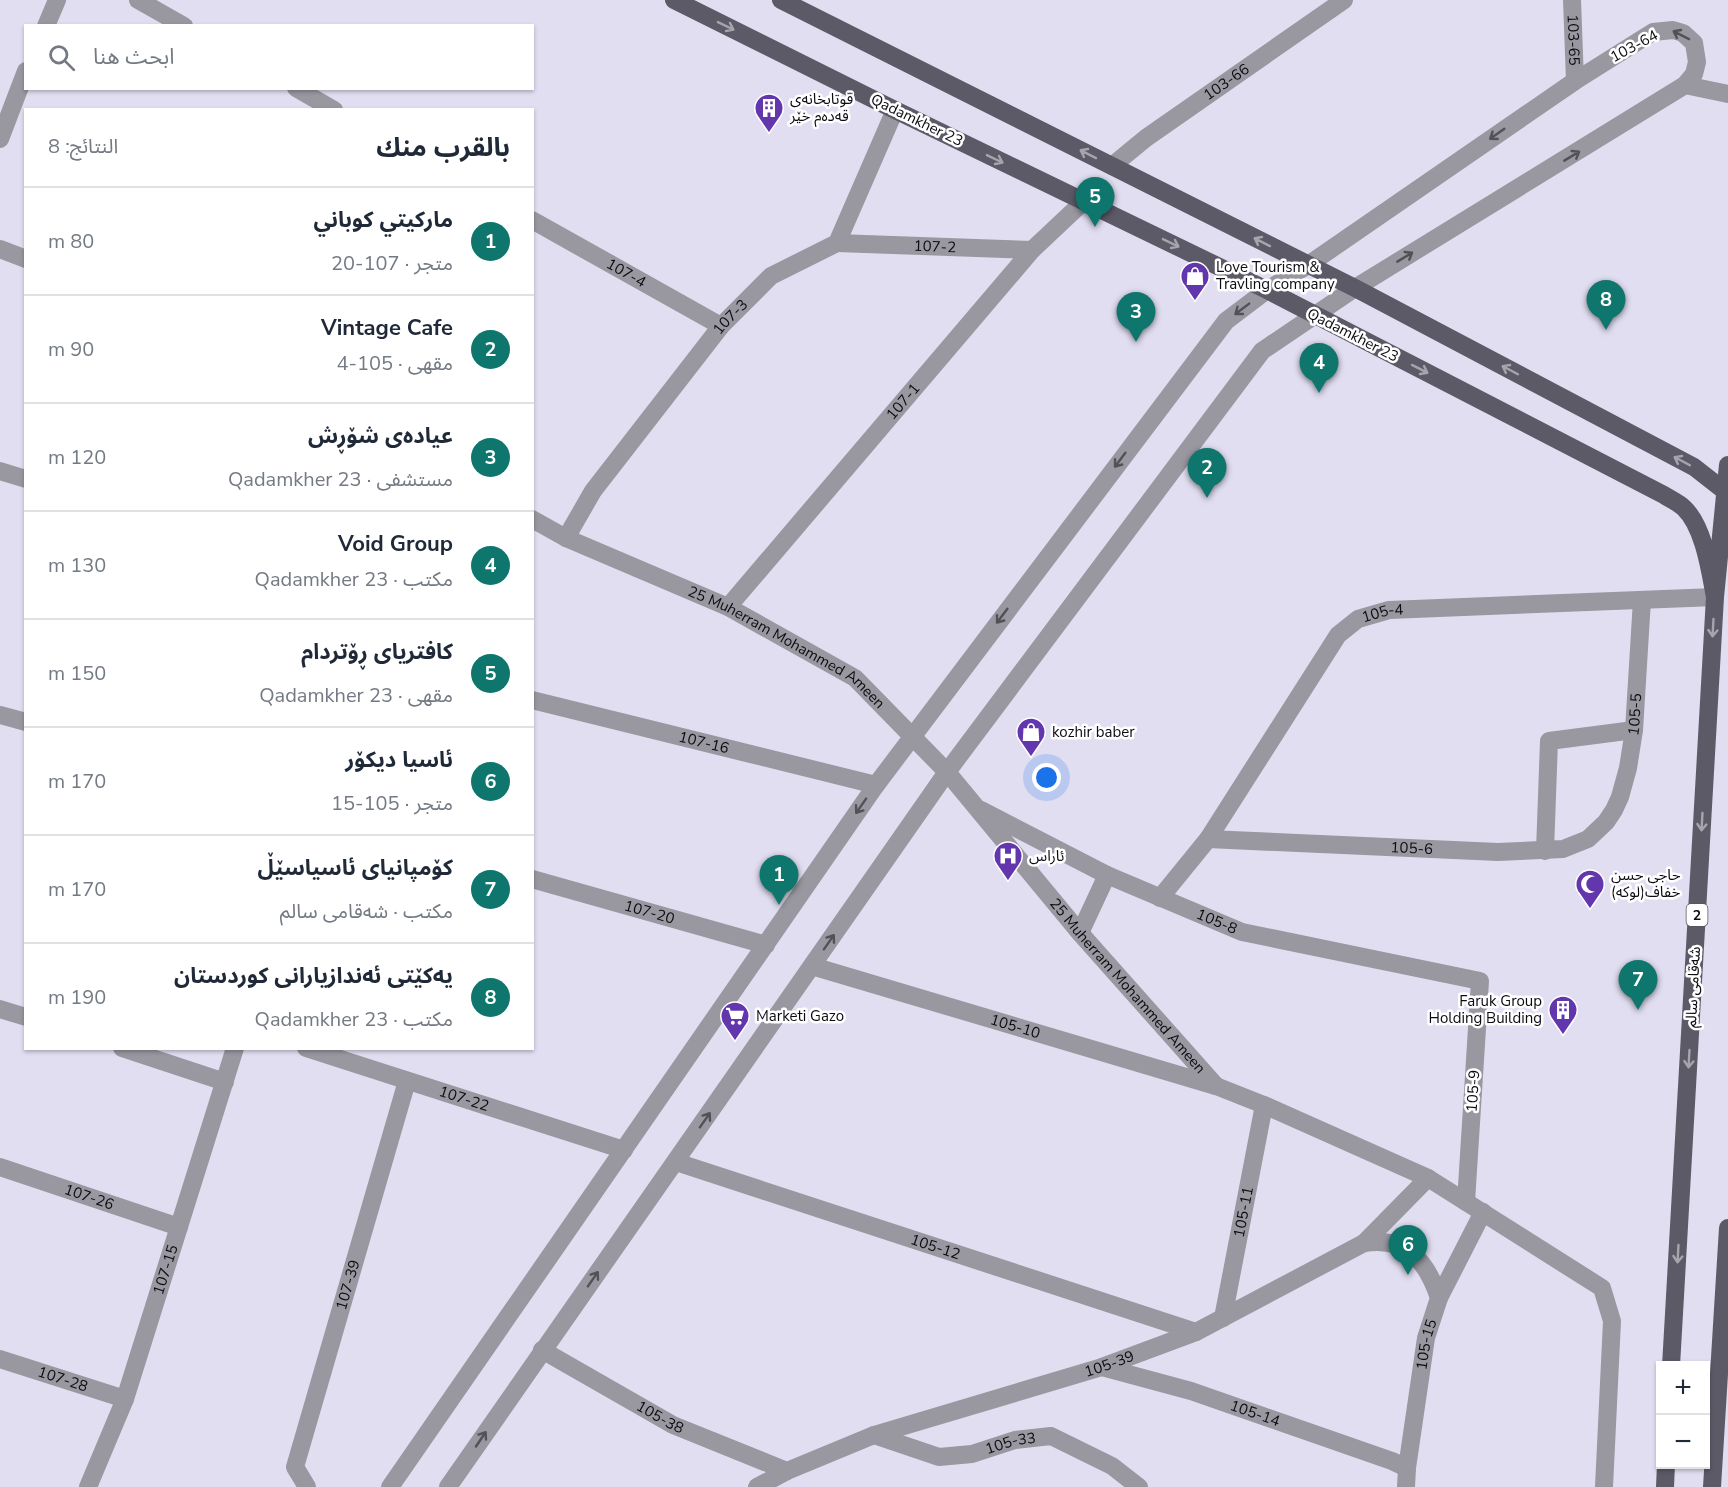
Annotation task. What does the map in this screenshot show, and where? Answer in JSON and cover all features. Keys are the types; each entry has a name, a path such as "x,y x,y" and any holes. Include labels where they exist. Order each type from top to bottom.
{"main road":[{"name":"Qadamkher 23","path":"674,0 1267,290 1664,495 1684,508 1695,525 1709,563 1715,597"},
{"path":"781,0 1355,288 1694,467 1727,494"},
{"name":"شەقامی سالم","path":"1671,1361 1715,597 1727,494 1728,465"},
{"path":"1712,1487 1728,1228"},
{"path":"1665,1487 1666,1469"}],"street":[{"path":"47,24 57,0"},
{"path":"138,0 180,24"},
{"name":"103-66","path":"1112,166 1146,138 1344,0"},
{"name":"103-65","path":"1572,0 1575,81"},
{"name":"103-64","path":"390,1487 876,784 1226,321 1267,290 1308,265 1575,81 1653,33 1673,30 1683,33 1694,43 1697,62 1694,74 1685,85"},
{"path":"0,139 24,76"},
{"path":"448,1487 947,772 1262,351 1355,288 1685,85 1728,94"},
{"path":"299,90 331,108"},
{"path":"837,243 895,110"},
{"name":"107-1","path":"728,607 1032,250 1083,202"},
{"name":"107-4","path":"534,221 721,326"},
{"name":"107-2","path":"837,243 1032,250"},
{"name":"107-3","path":"566,538 593,491 721,326 771,276 837,243"},
{"path":"0,249 24,258"},
{"path":"0,471 24,478"},
{"name":"25 Muherram Mohammed Ameen","path":"534,520 566,538 728,607 855,678 947,772 1080,933 1216,1086 1428,1178 1602,1288 1612,1321 1604,1487"},
{"name":"105-4","path":"1160,898 1208,839 1338,635 1358,619 1389,610 1715,597"},
{"name":"105-5","path":"1606,822 1614,810 1624,784 1634,730 1642,600"},
{"name":"107-16","path":"534,700 876,784"},
{"path":"0,715 24,721"},
{"path":"1545,851 1549,741 1634,730"},
{"name":"105-8","path":"974,806 1107,875 1242,932 1480,981"},
{"name":"105-6","path":"1208,839 1498,852 1545,851 1563,849 1588,839 1606,822"},
{"path":"1080,933 1107,875"},
{"name":"107-20","path":"534,880 766,945"},
{"name":"105-10","path":"812,966 1216,1086"},
{"name":"105-9","path":"1467,1202 1480,981"},
{"path":"0,1009 24,1016"},
{"path":"128,1050 225,1082"},
{"name":"107-15","path":"88,1487 125,1398 234,1050"},
{"name":"107-22","path":"312,1050 624,1150"},
{"name":"107-39","path":"307,1487 295,1467 407,1081"},
{"name":"105-11","path":"1223,1318 1264,1106"},
{"name":"105-12","path":"676,1162 1196,1332"},
{"name":"107-26","path":"0,1167 179,1227"},
{"name":"105-39","path":"758,1487 787,1471 874,1435 1102,1367 1196,1332 1364,1243 1428,1178"},
{"name":"105-15","path":"1406,1487 1426,1338 1439,1298 1483,1212"},
{"path":"1364,1243 1394,1245 1407,1250 1424,1264 1439,1298"},
{"name":"105-38","path":"542,1350 673,1425 787,1471"},
{"name":"107-28","path":"0,1359 125,1398"},
{"name":"105-14","path":"1102,1367 1191,1391 1407,1468"},
{"name":"105-33","path":"874,1435 939,1457 972,1454 1015,1440 1051,1436 1112,1466 1139,1487"}],"place":[{"name":"قوتابخانەی قەدەم خێر","path":"769,134"},
{"name":"کافتریای ڕۆتردام","path":"1095,227"},
{"name":"Love Tourism & Travling company","path":"1195,302"},
{"name":"یەکێتی ئەندازیارانی کوردستان","path":"1606,330"},
{"name":"عیادەی شۆڕش","path":"1136,342"},
{"name":"Void Group","path":"1319,393"},
{"name":"Vintage Cafe","path":"1207,498"},
{"name":"kozhir baber","path":"1031,758"},
{"name":"ئاراس","path":"1008,882"},
{"name":"ماركيتي كوباني","path":"779,905"},
{"name":"حاجی حسن (لوکه)خفاف","path":"1590,910"},
{"name":"کۆمپانیای ئاسیاسێڵ","path":"1638,1010"},
{"name":"Faruk Group Holding Building","path":"1563,1036"},
{"name":"Marketi Gazo","path":"735,1042"},
{"name":"ئاسیا دیكۆر","path":"1408,1275"}]}
